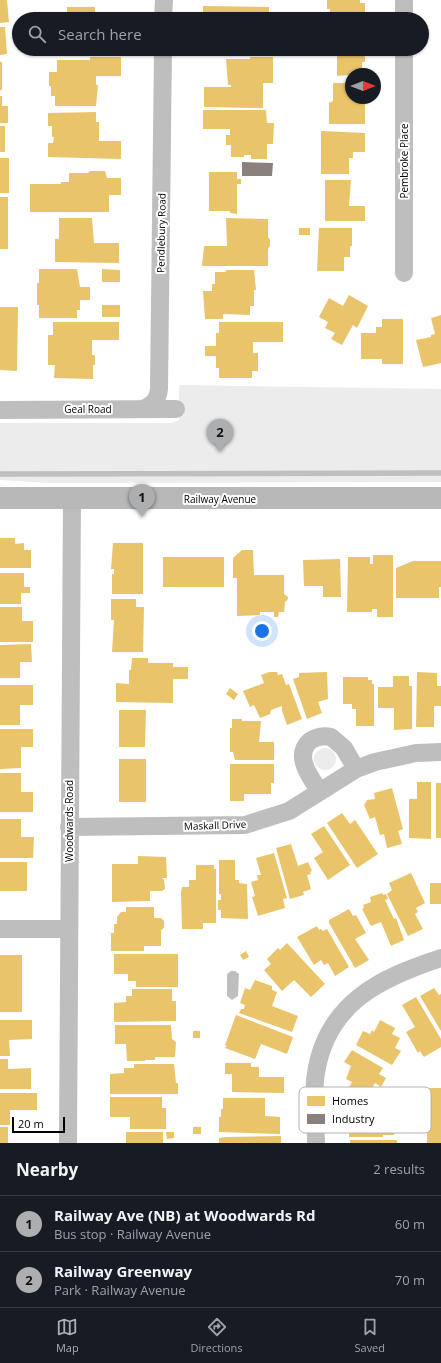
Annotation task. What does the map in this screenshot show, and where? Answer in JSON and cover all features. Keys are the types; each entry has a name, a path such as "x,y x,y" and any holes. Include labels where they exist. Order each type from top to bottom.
{"main road":[{"name":"Railway Avenue","path":"0,498 441,498"}],"street":[{"path":"163,12 164,0"},
{"path":"404,0 404,12"},
{"name":"Pendlebury Road","path":"142,409 153,404 160,389 163,56"},
{"name":"Pembroke Place","path":"404,56 404,273"},
{"name":"Geal Road","path":"0,410 176,409"},
{"name":"Woodwards Road","path":"68,1143 68,929 72,498"},
{"path":"320,792 308,773 303,760 306,746 317,737 331,737 344,748 356,769"},
{"name":"Maskall Drive","path":"69,827 245,825 289,811 356,769 375,762 416,753 441,752"},
{"path":"0,929 68,929"},
{"path":"316,1087 316,1074 321,1051 330,1028 343,1011 360,996 393,976 441,958"}],"shaded area":[{"path":"179,385 441,389 441,482 49,483 0,480 0,423 171,423 179,420"},
{"path":"325,748 333,751 336,759 333,767 325,770 317,767 314,759 317,751"},
{"path":"231,971 235,971 239,974 238,996 232,1000 227,996 227,974"}],"building: Homes":[{"path":"0,0 7,0 9,22 0,23"},
{"path":"327,0 360,0 360,3 365,3 365,12 330,12 330,9 327,9"},
{"path":"203,6 269,7 269,12 203,12"},
{"path":"67,7 95,7 95,12 67,12"},
{"path":"0,27 5,27 7,54 0,55"},
{"path":"337,56 365,56 365,62 362,62 362,68 345,68 345,75 337,76"},
{"path":"90,57 121,57 121,76 96,76 96,85 98,85 96,106 55,106 55,96 51,96 51,86 49,86 49,72 57,72 57,60 90,60"},
{"path":"250,57 273,57 273,83 263,83 263,108 204,107 204,87 231,87 231,85 228,85 226,59 250,59"},
{"path":"0,62 2,62 2,90 0,90"},
{"path":"333,83 345,83 345,104 365,104 365,124 329,124 329,103 333,101"},
{"path":"0,96 2,96 2,106 8,106 8,123 0,123"},
{"path":"203,110 266,110 267,123 274,123 273,144 267,144 267,159 251,159 251,155 244,155 244,157 231,157 231,145 226,145 226,135 230,135 230,129 203,129"},
{"path":"96,112 96,122 99,122 99,141 121,141 121,159 48,157 48,143 53,143 54,137 52,137 52,126 48,126 48,113"},
{"path":"0,126 5,126 5,152 0,152"},
{"path":"321,131 365,133 365,152 353,152 353,158 349,158 349,174 321,174"},
{"path":"0,158 9,158 9,193 0,193"},
{"path":"90,171 105,171 107,178 121,178 121,195 109,195 109,212 30,212 30,184 61,184 61,182 69,182 69,173 88,173"},
{"path":"209,172 237,172 237,179 241,179 241,184 237,184 237,214 230,213 230,211 209,211"},
{"path":"325,180 351,180 349,206 365,206 365,221 325,221"},
{"path":"0,197 8,197 8,249 0,249"},
{"path":"59,218 92,218 94,243 119,243 119,263 55,262 55,239 59,239"},
{"path":"226,218 268,219 268,237 270,240 270,246 268,249 268,266 202,266 204,246 227,246"},
{"path":"299,228 310,228 310,235 299,235"},
{"path":"319,228 352,228 352,246 350,246 350,257 344,257 344,271 317,271"},
{"path":"39,269 77,269 80,287 90,287 90,300 80,300 80,310 77,310 77,318 39,318 39,305 37,305 37,283 39,283"},
{"path":"102,269 120,270 120,282 102,282"},
{"path":"226,270 254,270 256,290 254,290 254,306 250,306 250,315 223,314 223,319 205,319 203,291 212,291 212,284 215,284 215,272 226,272"},
{"path":"349,295 368,306 357,328 353,325 342,345 331,339 335,333 325,328 328,322 319,317 329,298 343,306"},
{"path":"102,305 120,305 120,317 102,317"},
{"path":"0,307 18,307 17,371 0,370"},
{"path":"441,315 441,363 423,367 416,340 431,337 431,335 435,334 431,318"},
{"path":"382,319 403,319 403,364 382,364 382,359 361,359 361,333 376,333 376,327 382,327"},
{"path":"53,322 119,322 119,340 92,340 92,355 95,355 93,379 54,378 55,365 48,365 48,335 53,335"},
{"path":"219,322 283,322 283,342 253,342 253,353 258,353 258,371 252,371 252,378 219,378 219,368 216,368 216,356 205,356 205,346 216,346 216,333 219,333"},
{"path":"0,538 15,538 15,544 24,543 24,550 31,550 31,568 0,568"},
{"path":"113,543 143,543 143,594 112,594 112,574 114,574 114,569 111,569"},
{"path":"242,550 253,550 254,575 284,575 284,594 288,597 288,599 285,602 284,612 279,612 278,617 274,617 274,612 260,612 260,615 237,616 237,578 233,578 233,558"},
{"path":"373,555 393,555 393,617 377,617 377,609 372,609 372,612 347,612 348,557 370,557 370,564 373,564"},
{"path":"163,557 224,557 224,587 163,587"},
{"path":"340,559 341,597 323,597 323,586 304,586 303,560"},
{"path":"413,561 441,561 441,587 439,587 439,598 396,598 396,568"},
{"path":"0,573 24,573 24,587 30,587 30,593 21,593 21,604 0,604"},
{"path":"111,599 136,599 136,607 144,607 143,652 112,652 114,620 111,620"},
{"path":"0,607 22,607 22,621 33,621 33,642 0,642"},
{"path":"31,644 32,662 20,662 20,678 0,678 0,645"},
{"path":"132,658 148,658 148,663 173,663 173,667 188,667 188,679 173,679 173,703 116,702 116,683 129,684 129,670 131,670"},
{"path":"269,672 277,672 278,675 282,674 286,685 289,684 302,719 287,725 282,711 282,706 271,710 270,714 260,718 254,705 250,707 243,691 264,683 261,675"},
{"path":"327,672 328,699 318,702 322,713 307,719 293,679 299,677 299,673"},
{"path":"417,672 437,673 437,686 441,686 441,706 434,706 434,727 416,727"},
{"path":"393,676 409,676 409,686 412,686 412,729 394,730 394,708 378,708 378,687 393,687"},
{"path":"343,677 368,677 368,680 372,680 372,684 374,684 374,726 356,726 356,709 352,709 352,704 343,704"},
{"path":"0,685 33,685 33,705 20,705 20,725 0,725"},
{"path":"230,688 238,694 234,700 226,694"},
{"path":"119,710 146,710 145,747 119,747"},
{"path":"232,719 242,719 242,721 261,721 259,742 274,742 274,760 235,760 233,752 230,752 230,728 232,728"},
{"path":"0,729 33,729 33,747 21,747 21,768 0,769"},
{"path":"119,759 146,759 146,802 119,802"},
{"path":"230,764 274,764 274,783 271,783 271,794 244,794 244,801 230,801"},
{"path":"0,773 21,773 21,792 33,792 33,812 0,812"},
{"path":"417,782 431,782 431,839 409,838 409,799 417,799"},
{"path":"436,783 441,783 441,838 436,838"},
{"path":"392,788 403,829 398,831 402,844 387,848 384,834 380,835 375,817 370,819 364,805 367,800 375,799 374,793"},
{"path":"342,813 350,824 355,820 378,854 357,868 327,823"},
{"path":"0,819 21,819 21,837 34,837 33,858 0,858"},
{"path":"324,826 350,865 328,880 314,858 323,852 311,834"},
{"path":"291,844 298,866 308,862 312,871 310,872 311,874 307,875 311,889 303,892 304,895 290,899 276,848"},
{"path":"274,853 287,898 283,899 285,908 258,916 252,897 255,896 251,882 258,880 257,875 261,875 256,858"},
{"path":"138,856 166,857 167,878 162,878 164,880 165,889 162,891 150,891 150,901 112,902 112,864 138,864"},
{"path":"219,860 235,860 235,880 239,880 239,883 247,884 248,919 221,918 221,910 218,910 218,900 221,900 221,894 219,894"},
{"path":"0,862 27,862 27,891 0,891"},
{"path":"196,865 214,865 214,869 216,869 216,923 203,923 203,929 182,929 182,887 189,887 189,880 196,880"},
{"path":"411,873 425,903 416,908 418,912 415,914 423,929 408,936 387,894 392,890 389,883"},
{"path":"430,883 441,883 441,904 430,904"},
{"path":"382,893 383,895 386,894 388,899 385,900 394,919 396,918 404,940 391,946 381,922 371,926 362,909 364,908 363,905 371,902 370,897"},
{"path":"126,907 154,907 154,918 161,918 164,921 164,928 161,930 161,946 144,946 144,951 111,951 111,933 114,933 114,924 117,924 117,917 121,912 126,912"},
{"path":"349,909 353,916 356,915 366,933 355,939 369,960 355,968 329,923 329,920"},
{"path":"317,926 319,930 321,929 323,931 327,929 349,967 335,976 328,963 324,965 321,960 314,965 297,937"},
{"path":"287,943 325,984 311,997 294,980 282,991 264,970 271,964 267,959 278,948 280,950"},
{"path":"246,951 249,957 243,960 240,955"},
{"path":"114,954 178,954 178,987 136,987 136,981 128,981 128,974 114,974"},
{"path":"0,955 22,955 22,1012 0,1012"},
{"path":"255,980 272,986 272,990 277,992 272,1006 298,1016 292,1032 239,1013 241,1009 244,1009 245,1005 240,1003 245,988 250,990"},
{"path":"434,988 439,995 441,994 441,1031 420,996"},
{"path":"132,989 172,989 172,1001 176,1001 176,1021 114,1022 114,1003 126,1002 126,996 132,996"},
{"path":"416,997 441,1039 441,1047 424,1057 420,1051 418,1053 406,1032 415,1027 402,1005"},
{"path":"236,1015 293,1037 287,1054 261,1044 255,1059 225,1048 227,1046 225,1045"},
{"path":"0,1020 32,1020 32,1039 9,1040 10,1056 0,1056"},
{"path":"380,1020 395,1028 392,1034 400,1038 395,1048 401,1051 392,1065 356,1045 363,1031 370,1034 372,1030 374,1032"},
{"path":"115,1025 171,1025 172,1039 176,1042 175,1057 155,1057 155,1060 127,1061 126,1044 115,1044"},
{"path":"193,1031 200,1031 200,1038 193,1038"},
{"path":"352,1050 383,1068 379,1074 386,1078 381,1087 375,1083 373,1087 349,1087 352,1082 346,1079 351,1066 344,1062"},
{"path":"0,1059 8,1059 8,1069 31,1068 31,1089 0,1089"},
{"path":"225,1063 251,1063 251,1067 259,1067 259,1077 284,1077 284,1093 232,1092 232,1074 225,1074"},
{"path":"134,1064 174,1064 176,1083 178,1083 178,1094 110,1094 110,1074 124,1073 124,1068 134,1068"},
{"path":"431,1088 441,1088 441,1143 427,1143 427,1133 431,1133"},
{"path":"0,1093 37,1093 37,1110 10,1110 10,1125 0,1125"},
{"path":"110,1097 162,1097 162,1108 166,1108 166,1129 130,1129 130,1117 110,1117"},
{"path":"223,1098 265,1098 265,1116 280,1117 280,1134 219,1132 219,1117 221,1117 221,1109 223,1109"},
{"path":"0,1127 8,1127 8,1143 0,1143"},
{"path":"193,1127 201,1127 201,1134 193,1134"},
{"path":"126,1132 163,1132 163,1143 126,1143"},
{"path":"166,1132 174,1132 174,1138 167,1139"},
{"path":"349,1133 394,1133 394,1135 383,1135 383,1137 349,1137"},
{"path":"281,1136 281,1143 219,1143 219,1138 225,1137"},
{"path":"350,1140 397,1140 397,1143 350,1143"}],"building: Industry":[{"path":"242,162 273,163 272,176 242,176"}],"waterway":[{"path":"0,474 441,473"}],"place":[{"name":"Railway Greenway","path":"220,452"},
{"name":"Railway Ave (NB) at Woodwards Rd","path":"142,517"}]}
